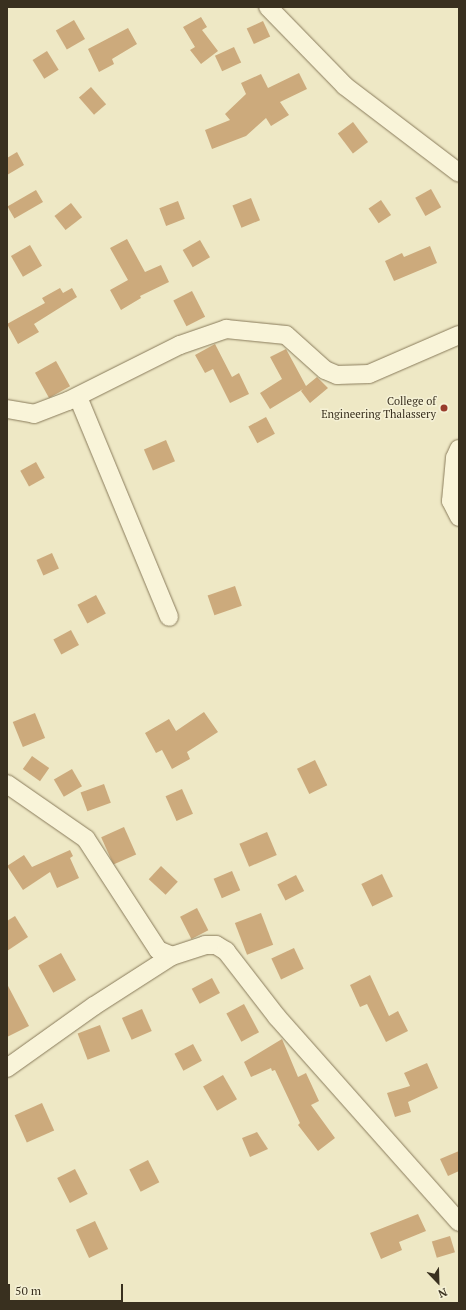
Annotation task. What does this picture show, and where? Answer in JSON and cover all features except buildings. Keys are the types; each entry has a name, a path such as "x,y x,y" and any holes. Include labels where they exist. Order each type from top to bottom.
{"street":[{"path":"268,7 345,86 459,174"},
{"path":"7,409 34,414 78,397 180,345 226,329 286,335 325,370 337,375 369,374 459,335"},
{"path":"78,397 169,617"},
{"path":"459,449 455,458 451,501 459,517"},
{"path":"7,784 86,839 158,950 172,956"},
{"path":"7,1068 94,1006 172,956 205,945 216,945 226,951 277,1017 459,1222"}],"place":[{"name":"College of Engineering Thalassery","path":"444,408"}]}
